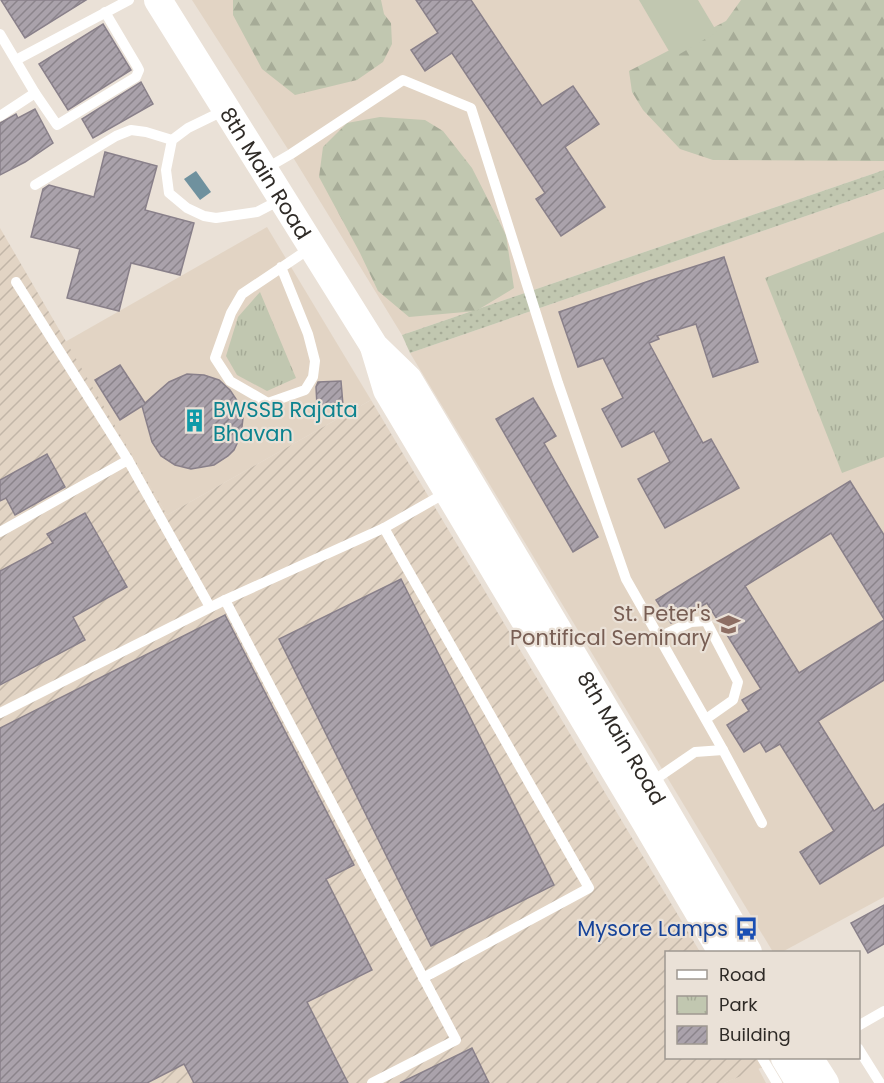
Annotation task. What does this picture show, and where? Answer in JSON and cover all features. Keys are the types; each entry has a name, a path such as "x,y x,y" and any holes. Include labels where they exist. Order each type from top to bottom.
{"main road":[{"name":"8th Main Road","path":"158,0 374,346 387,390 458,485 650,783 747,951"},
{"name":"8th Main Road","path":"458,485 645,821 721,951"},
{"path":"786,1059 800,1083"},
{"path":"810,1059 825,1083"}],"lane":[{"path":"16,60 129,0"},
{"path":"0,34 4,50 16,60 57,125 136,77 139,70 105,12"},
{"path":"265,169 403,80 471,108 558,383 626,579 723,750 762,824"},
{"path":"0,116 35,93"},
{"path":"226,109 188,128 172,141 166,170 170,193 187,208 204,216 216,218 258,212 282,199"},
{"path":"35,185 116,136 131,130 146,132 172,141"},
{"path":"280,267 308,334 315,360 313,376 305,390 268,404 230,381 215,358 231,314 242,294 280,267 313,247"},
{"path":"16,282 128,460 210,607"},
{"path":"0,532 128,460"},
{"path":"0,713 210,607 384,528 458,485"},
{"path":"384,528 589,888 423,978"},
{"path":"225,600 456,1040 372,1083"},
{"path":"659,637 691,622 706,621 738,682 733,700 705,719"},
{"path":"650,783 695,752 723,750"},
{"path":"860,1025 884,1011"},
{"path":"860,1051 880,1083"},
{"path":"763,1059 777,1083"}],"shaded area":[{"path":"192,0 884,0 884,170 402,335 291,154"},
{"name":"St. Peter's Pontifical Seminary","path":"884,189 884,897 784,951 772,951 410,353"},
{"name":"BWSSB Rajata Bhavan","path":"267,227 371,400 167,515 65,342"},
{"path":"0,228 167,515 371,400 699,951 665,951 665,1059 761,1059 765,1066 724,1083 0,1083"},
{"path":"758,1068 766,1083 724,1083"}],"green space":[{"path":"233,0 381,0 384,14 391,23 392,44 383,62 357,80 295,95 262,69 233,15"},
{"path":"639,0 698,0 717,32 673,58"},
{"path":"741,0 884,0 884,161 713,160 680,149 643,110 632,92 629,71 726,21"},
{"path":"380,117 425,120 443,131 472,168 506,235 514,288 476,311 409,317 378,291 319,177 323,147 347,123"},
{"path":"884,170 884,189 410,353 402,335"},
{"path":"884,232 884,457 842,473 765,278"},
{"path":"260,292 296,378 267,391 237,375 226,356 238,317"}],"water":[{"path":"196,171 211,192 200,200 184,179"}],"building":[{"path":"1,0 86,0 25,38"},
{"path":"416,0 471,0 542,106 573,86 599,124 565,147 605,207 561,236 536,199 545,193 452,53 425,71 411,50 438,33"},
{"path":"103,24 131,70 68,110 39,64"},
{"path":"141,82 153,104 93,138 82,119"},
{"path":"35,109 53,143 0,175 0,123 16,114 18,118"},
{"path":"105,152 157,166 145,210 194,223 180,275 131,263 119,311 67,298 80,249 31,237 43,189 49,185 94,197"},
{"path":"724,257 758,362 713,377 696,324 657,336 659,339 649,343 703,443 711,439 739,488 665,528 638,479 670,462 654,431 622,447 602,409 623,398 603,358 578,367 559,312"},
{"name":"BWSSB Rajata Bhavan","path":"120,365 145,403 169,382 187,374 204,375 219,380 238,402 243,418 241,435 234,450 214,465 191,469 175,465 161,456 152,442 142,406 120,420 95,380"},
{"path":"341,381 343,405 317,406 318,382"},
{"path":"533,398 556,436 544,443 598,537 573,552 496,419"},
{"path":"47,454 65,487 15,515 6,498 0,501 0,480"},
{"path":"850,481 884,535 884,619 831,533 745,586 799,673 884,620 884,680 818,721 874,811 884,804 884,845 820,884 800,852 834,831 780,744 766,752 760,742 744,752 727,725 749,711 742,700 761,689 707,603 671,623 656,600"},
{"path":"85,513 127,587 73,617 85,640 0,685 0,571 53,543 47,534"},
{"path":"401,579 554,885 431,946 279,639"},
{"path":"225,615 354,865 326,879 372,970 307,1002 348,1083 194,1083 184,1064 147,1083 0,1083 0,728"},
{"path":"884,905 884,944 868,953 851,923"},
{"path":"472,1048 489,1083 400,1083"}],"place":[{"name":"BWSSB Rajata Bhavan","path":"195,421"},
{"name":"St. Peter's Pontifical Seminary","path":"729,625"},
{"name":"Mysore Lamps","path":"746,928"}]}
